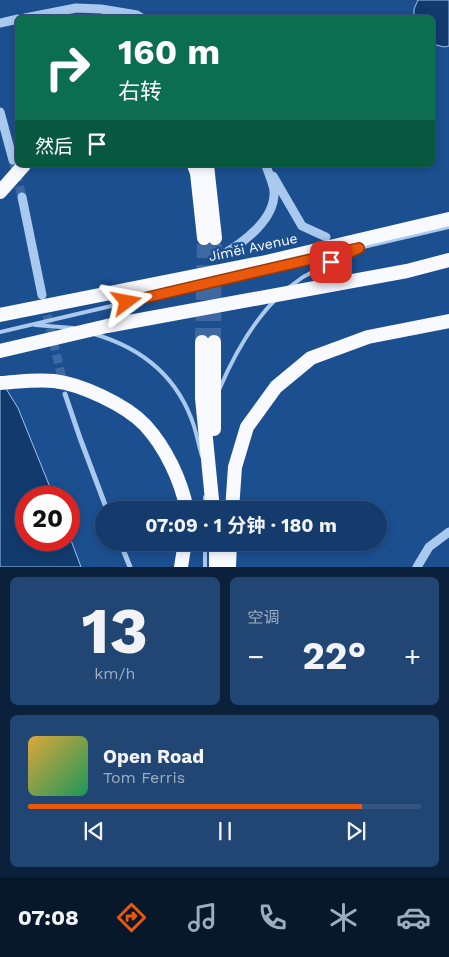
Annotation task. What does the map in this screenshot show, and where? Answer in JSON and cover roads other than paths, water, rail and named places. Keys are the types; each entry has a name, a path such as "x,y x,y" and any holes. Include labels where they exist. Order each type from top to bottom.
{"highway":[{"path":"0,182 15,166"},
{"path":"0,192 16,167"},
{"path":"195,167 209,238 207,167"},
{"name":"Jíměi Avenue","path":"0,315 266,262 449,219"},
{"path":"0,351 107,326 407,272 449,260"},
{"path":"233,501 235,467 247,427 276,387 312,358 368,337 449,321"},
{"path":"208,342 214,501"},
{"path":"0,382 52,381 90,390 121,407 144,424 159,442 183,489 185,501"},
{"path":"181,567 184,551"},
{"path":"216,551 216,567"},
{"path":"229,567 230,551"}],"street":[{"path":"40,15 76,8 101,9 120,15"},
{"path":"0,23 15,20"},
{"path":"0,112 15,154"},
{"path":"267,167 302,226 326,237"},
{"path":"222,255 251,236 270,208 274,192 267,167"},
{"path":"22,197 42,295"},
{"path":"65,394 104,501"},
{"path":"417,567 429,547 449,532"},
{"path":"124,551 130,567"}],"lane":[{"path":"0,332 449,227"},
{"path":"205,501 207,443 218,394 232,358 262,313 284,291 303,277 359,248"},
{"path":"31,325 69,328 108,338 137,352 160,369 172,384 194,425 206,474"},
{"path":"204,567 205,551"}],"water":[{"path":"418,0 449,0 449,46 444,47 435,45 435,15 414,15 414,9"},
{"path":"0,379 18,408 50,486 15,486 15,551 75,551 81,567 0,567"}],"tunnel":[{"path":"13,160 22,197"},
{"path":"202,342 204,238"},
{"path":"214,342 215,238"},
{"path":"44,302 64,387"}]}
